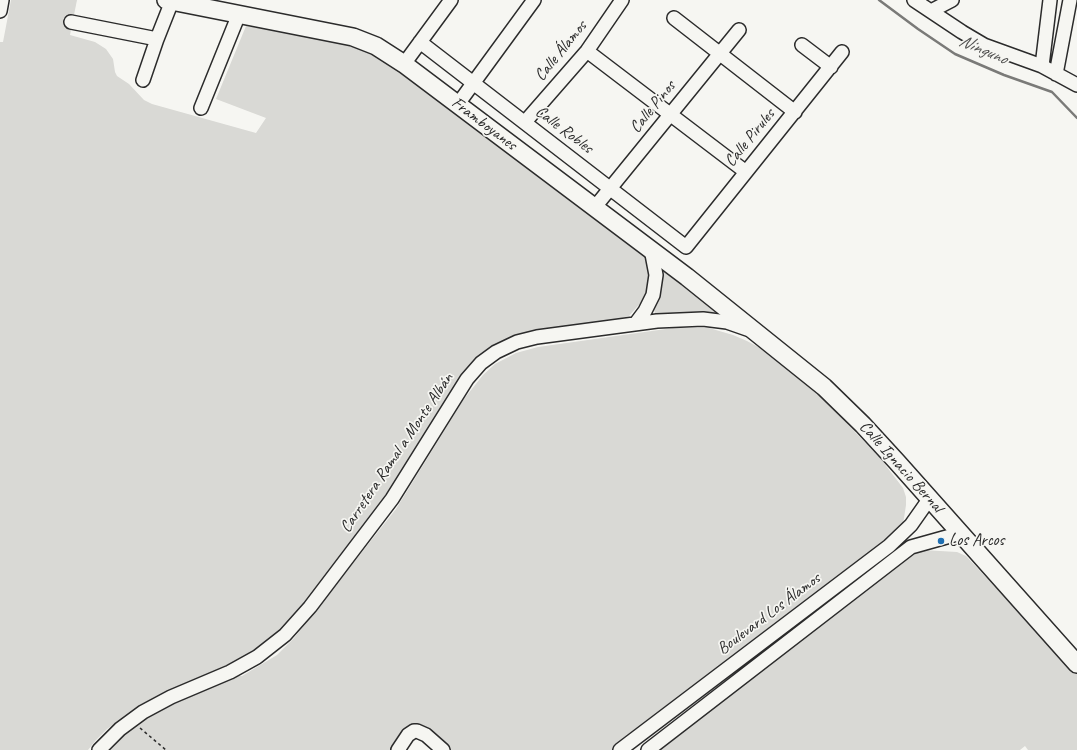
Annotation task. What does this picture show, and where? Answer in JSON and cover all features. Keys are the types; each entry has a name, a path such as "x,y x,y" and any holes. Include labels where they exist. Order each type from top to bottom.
{"main road":[{"name":"Framboyanes","path":"169,1 353,37 376,46 404,64 458,104 650,249 760,335"},
{"name":"Calle Ignacio Bernal","path":"760,335 805,371 838,400 863,425 930,498 1077,664"}],"street":[{"path":"0,11 2,0"},
{"path":"404,64 451,0"},
{"path":"458,104 534,0"},
{"name":"Calle Álamos","path":"525,122 587,51 622,0"},
{"path":"914,0 984,45 1042,66 1077,85"},
{"path":"931,11 952,0"},
{"path":"1042,66 1050,0"},
{"path":"1056,74 1072,18 1070,0"},
{"path":"143,80 158,39 169,1"},
{"path":"201,108 239,14"},
{"path":"674,18 720,52 795,112"},
{"path":"71,22 158,39"},
{"name":"Calle Pinos","path":"594,207 739,30"},
{"name":"Calle Robles","path":"420,42 686,247"},
{"path":"802,45 831,67"},
{"path":"587,51 746,172"},
{"name":"Calle Pirules","path":"686,247 842,52"},
{"path":"636,324 653,295 656,275 650,249"},
{"name":"Carretera Ramal a Monte Albán","path":"99,750 115,733 143,712 164,700 212,680 245,664 276,643 295,625 392,499 467,379 488,358 506,346 556,334 677,319 703,318 727,322 760,335"},
{"name":"Boulevard Los Álamos","path":"620,750 889,546 911,525 930,498"},
{"name":"Boulevard Los Álamos","path":"648,750 911,548 961,533"},
{"path":"653,724 664,738"},
{"path":"398,750 408,735 414,731 426,735 443,750"}],"path":[{"path":"131,720 166,750"}],"shaded area":[{"path":"11,0 77,0 70,35 95,42 106,49 113,59 117,76 129,84 144,100 152,104 256,133 266,118 216,99 246,26 334,40 368,48 640,251 647,262 649,277 644,299 629,316 614,320 520,334 491,348 465,372 453,388 380,505 296,615 258,648 245,656 167,691 132,711 107,729 88,750 0,750 0,42 3,42"},
{"path":"662,269 718,313 659,315 655,313 654,310 661,287"},
{"path":"673,328 709,328 747,341 762,349 793,372 835,411 880,458 903,488 906,497 906,505 902,527 889,542 613,750 449,750 427,731 394,750 107,750 122,735 148,714 211,686 242,676 277,655 294,638 396,509 464,399 483,375 495,364 516,353 538,347"},
{"path":"923,550 957,552 966,556 1077,674 1077,750 1028,750 1025,746 1020,750 657,750 915,553"}],"waterway":[{"name":"Ninguno","path":"879,0 955,54 1004,75 1052,92 1077,118"}],"place":[{"name":"Los Arcos","path":"941,541"}]}
